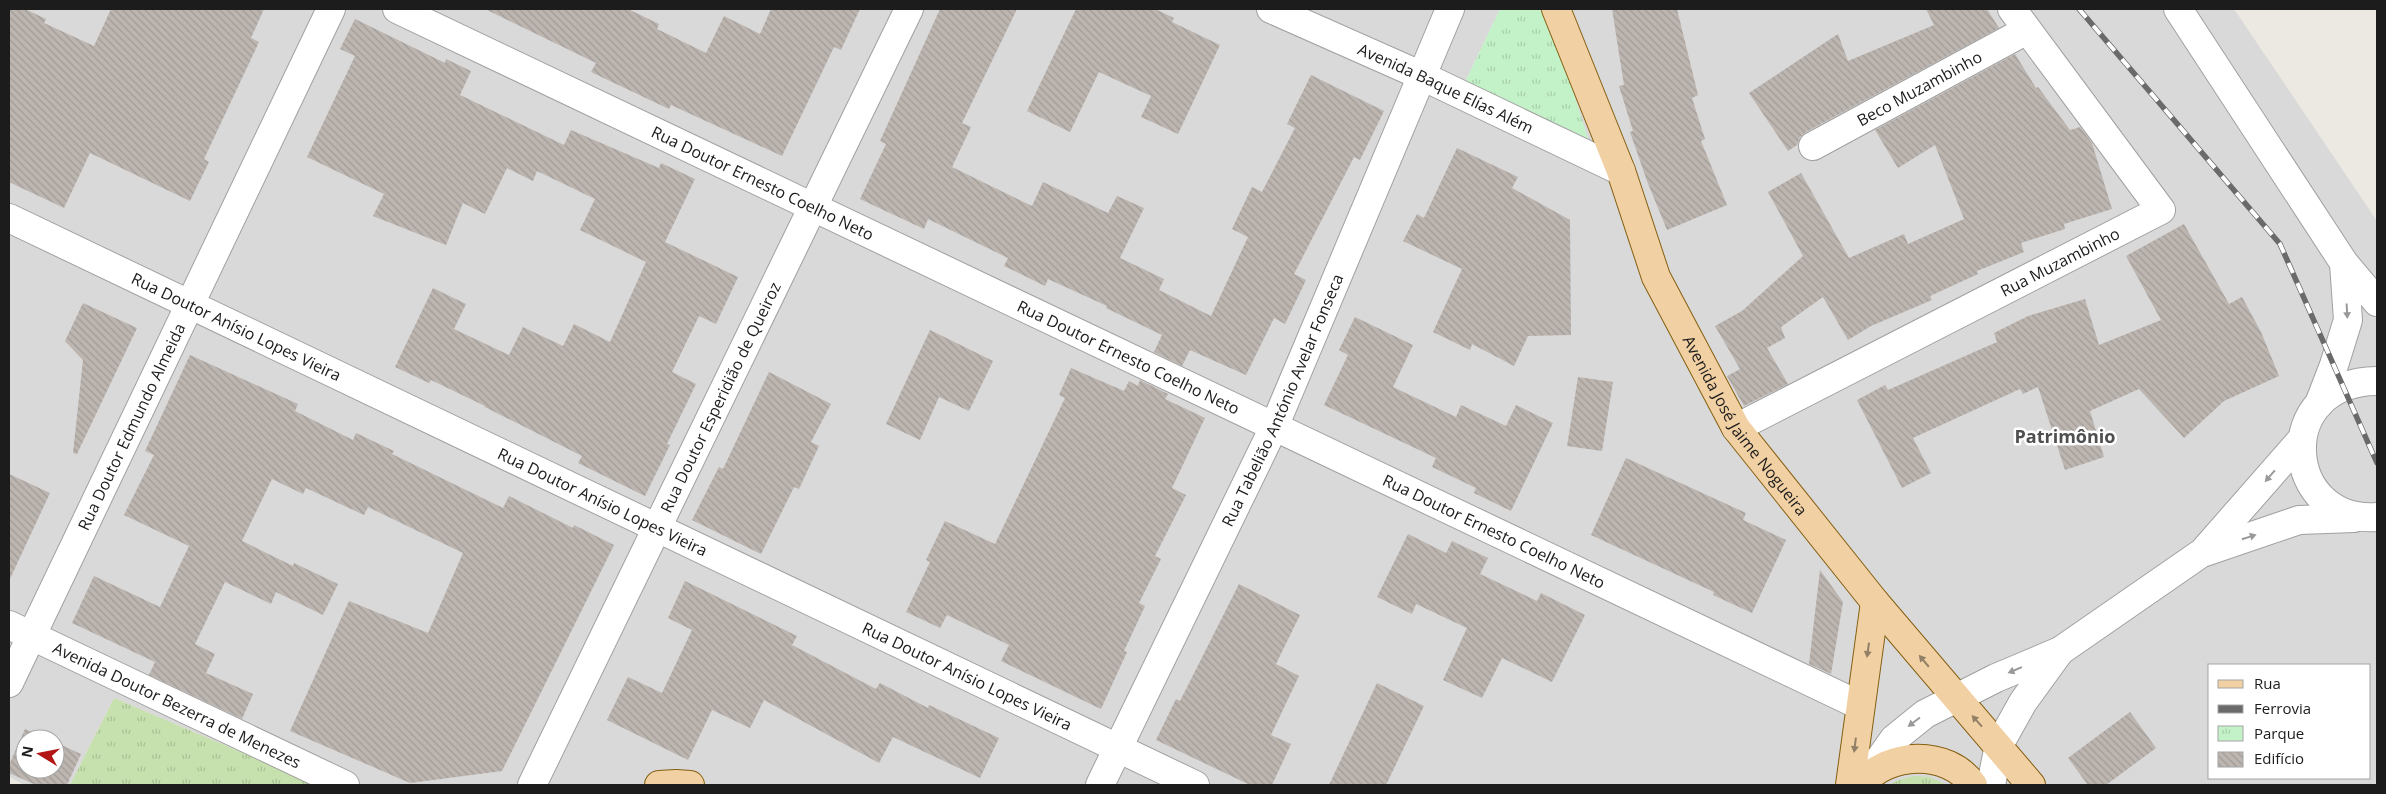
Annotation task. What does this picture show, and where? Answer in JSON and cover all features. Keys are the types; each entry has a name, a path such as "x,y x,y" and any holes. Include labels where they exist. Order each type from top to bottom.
{"main road":[{"name":"Avenida José Jaime Nogueira","path":"1556,9 1621,172 1656,277 1736,428 1875,602 1956,698 1999,745 2031,785"},
{"path":"1875,602 1860,705 1860,782 1900,759 1936,760 1967,776 1973,785"},
{"path":"659,785 690,785"}],"street":[{"name":"Rua Doutor Edmundo Almeida","path":"9,684 20,631 190,305 331,9"},
{"name":"Rua Doutor Ernesto Coelho Neto","path":"397,9 1860,705"},
{"name":"Rua Doutor Esperidião de Queiroz","path":"532,785 908,9"},
{"name":"Avenida Baque Elías Além","path":"1271,9 1420,75 1621,172"},
{"name":"Rua Tabelião António Avelar Fonseca","path":"1100,785 1274,427 1420,75 1450,9"},
{"path":"2178,9 2344,263 2377,302"},
{"name":"Beco Muzambinho","path":"1813,146 2019,19"},
{"name":"Rua Muzambinho","path":"1736,428 2161,210 2019,19"},
{"name":"Rua Doutor Anísio Lopes Vieira","path":"9,218 1195,785"},
{"path":"2344,263 2348,320 2334,365 2318,404 2307,420 2302,439 2302,458 2307,477 2318,494 2332,507 2349,514 2373,517"},
{"path":"2318,404 2330,393 2344,386 2361,381 2377,381"},
{"path":"1860,782 1894,738 1911,724 1996,678 2060,651 2203,552 2302,439"},
{"path":"2203,552 2299,520 2373,517"},
{"name":"Avenida Doutor Bezerra de Menezes","path":"20,631 345,785"},
{"path":"1991,785 1999,745 2023,702 2060,651"}],"shaded area":[{"path":"9,9 1500,9 1465,82 1589,144 1547,9 2234,9 2377,221 2377,785 318,785 114,698 70,785 25,785 9,777"}],"green space":[{"path":"1500,9 1547,9 1590,145 1465,82"},
{"path":"114,698 318,785 70,785"},
{"path":"1914,776 1930,777 1947,785 1889,785"}],"building":[{"path":"9,9 25,9 46,19 44,23 94,46 111,9 264,9 251,38 259,42 204,159 209,162 190,201 90,153 64,208 9,182"},
{"path":"485,9 628,9 659,24 657,29 706,53 724,16 760,34 771,9 860,9 841,50 834,47 782,156 671,105 669,109 591,72 596,63"},
{"path":"940,9 1017,9 962,123 971,127 952,167 1032,206 1043,182 1108,213 1117,196 1144,208 1120,258 1164,279 1159,290 1211,316 1248,237 1232,229 1252,187 1262,192 1295,128 1287,124 1311,75 1384,111 1360,160 1354,157 1294,274 1306,280 1285,324 1274,318 1246,375 1190,350 1182,366 1154,352 1162,335 1106,308 1107,306 1048,279 1045,286 1004,266 1008,258 928,219 924,229 860,199 886,144 880,141"},
{"path":"1076,9 1155,9 1174,18 1172,22 1220,45 1178,134 1141,117 1151,96 1099,72 1070,132 1027,111"},
{"path":"1612,9 1677,9 1698,95 1692,98 1705,139 1701,141 1727,205 1667,230 1630,132 1633,131 1619,86 1624,85"},
{"path":"1926,9 1987,9 1999,28 1806,132 1800,137 1797,145 1788,151 1749,93 1838,34 1848,61 1934,25"},
{"path":"355,19 445,63 446,59 471,71 460,95 564,145 571,130 659,168 661,163 695,179 665,242 738,277 716,324 699,316 672,372 696,384 667,444 670,445 645,496 578,463 582,456 431,380 429,383 395,367 433,288 466,304 454,329 509,355 523,327 563,346 574,324 610,342 646,262 580,230 595,199 537,171 533,181 507,168 485,214 463,203 446,245 373,216 384,194 307,157 355,56 340,49"},
{"path":"2015,54 2036,88 2038,87 2070,130 2080,127 2092,143 2112,209 2064,224 2065,229 2021,243 2024,252 1977,271 1978,274 1930,296 1932,300 1871,326 1848,340 1823,297 1781,327 1785,338 1767,348 1788,384 1744,406 1727,376 1740,369 1715,326 1742,311 1803,256 1768,192 1801,173 1849,258 1904,234 1908,244 1964,219 1935,145 1898,168 1875,130"},
{"path":"1457,148 1518,177 1512,188 1570,220 1571,335 1528,336 1514,366 1472,344 1470,350 1433,332 1462,269 1403,241 1417,214 1424,218"},
{"path":"2184,224 2229,304 2242,297 2261,332 2279,376 2224,401 2184,438 2139,389 2090,411 2104,457 2065,470 2038,387 2023,394 2020,389 1913,438 1931,473 1902,488 1857,400 1885,385 1888,390 1997,342 1994,333 2028,316 2085,299 2099,345 2161,320 2126,256"},
{"path":"83,303 137,328 77,454 73,453 83,360 65,341"},
{"path":"1355,317 1413,345 1393,387 1456,417 1461,405 1506,426 1516,405 1553,423 1511,511 1474,493 1476,488 1432,467 1436,458 1324,405 1348,355 1339,350"},
{"path":"930,330 993,361 969,411 939,397 920,440 886,424"},
{"path":"190,355 298,404 295,411 353,440 356,433 394,451 392,454 503,508 509,496 573,528 574,525 614,545 502,771 410,783 290,731 349,601 428,633 463,553 368,507 364,515 306,488 303,494 272,479 242,541 293,566 294,563 338,584 323,615 276,592 271,604 225,582 195,644 215,654 206,673 253,694 242,719 149,675 155,662 72,623 94,576 160,607 189,546 124,515 154,455 145,451"},
{"path":"1071,368 1124,391 1129,381 1138,386 1140,380 1168,394 1165,399 1205,418 1172,488 1186,495 1155,556 1161,559 1139,603 1145,606 1124,651 1127,652 1101,709 1001,661 1009,645 947,615 940,628 906,612 930,562 926,560 945,521 995,544 1065,398 1059,395"},
{"path":"769,372 831,404 811,442 819,446 799,489 794,487 761,554 692,520 719,467 723,469"},
{"path":"1578,377 1613,382 1602,451 1567,446"},
{"path":"1626,458 1746,513 1743,520 1786,540 1752,613 1713,595 1714,592 1591,535"},
{"path":"9,474 50,493 9,581"},
{"path":"1408,534 1446,553 1452,541 1488,558 1480,574 1537,601 1541,593 1585,615 1552,682 1502,658 1482,698 1443,680 1467,628 1416,604 1412,614 1377,597"},
{"path":"1820,570 1843,602 1831,674 1809,664"},
{"path":"685,581 797,636 792,645 876,689 880,683 928,708 929,705 999,738 980,778 893,737 879,763 764,700 750,728 712,710 688,760 607,720 628,677 662,693 692,630 668,618"},
{"path":"1239,584 1300,615 1276,664 1299,676 1271,735 1291,744 1272,785 1250,785 1156,740 1176,699 1180,701"},
{"path":"1377,683 1424,706 1386,785 1329,785"},
{"path":"2130,712 2156,748 2106,785 2088,785 2068,758"},
{"path":"65,747 81,754 67,785 36,785 22,779 65,779"},
{"path":"15,752 15,776 9,773 9,765"}],"railway":[{"path":"2079,9 2280,244 2377,463"}],"district":[{"name":"Patrimônio","path":"2065,437"}]}
